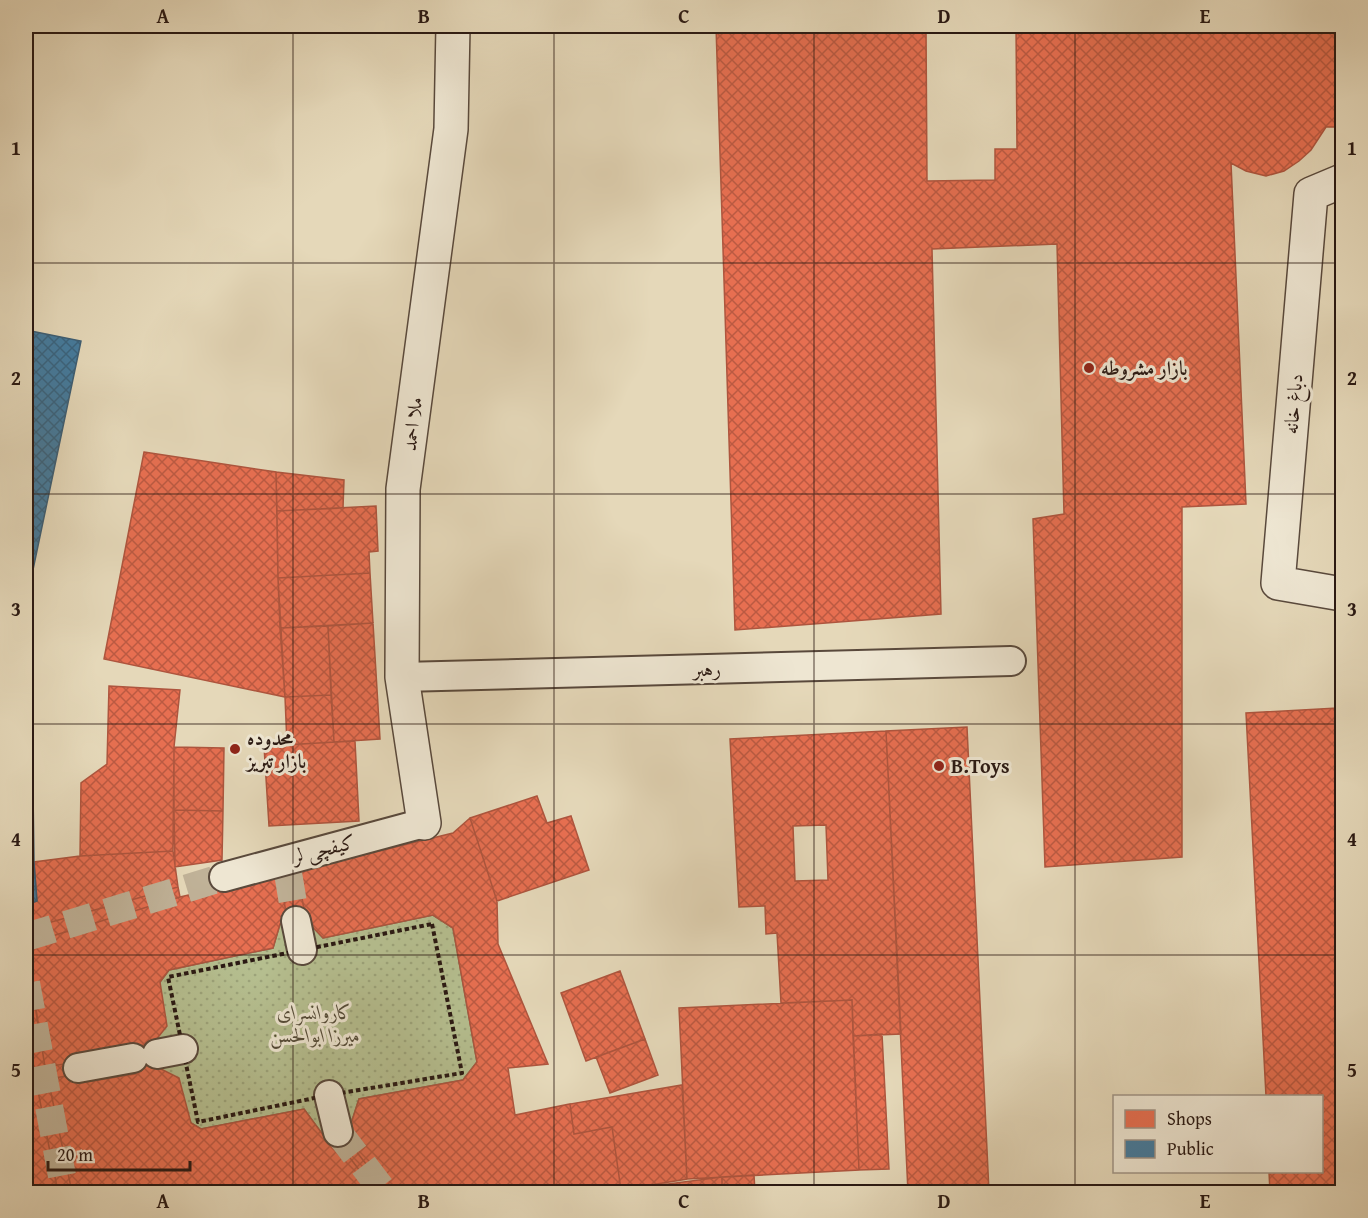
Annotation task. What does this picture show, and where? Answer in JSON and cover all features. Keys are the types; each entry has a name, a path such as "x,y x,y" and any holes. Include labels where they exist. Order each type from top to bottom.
{"street":[{"name":"ملا احمد","path":"424,823 402,677 404,489 451,129 453,26"},
{"name":"دباغ خانه","path":"1342,181 1311,194 1278,583 1342,594"},
{"name":"رهبر","path":"402,677 1011,661"},
{"name":"کیفچی لر","path":"225,877 288,866 424,823"},
{"path":"296,921 302,950"},
{"path":"78,1068 157,1054"},
{"path":"329,1095 338,1132"}],"path":[{"path":"432,924 462,1073 329,1095 198,1122 157,1054 168,977 432,924"}],"green space":[{"name":"کاروانسرای میرزا ابوالحسن","path":"433,915 453,928 477,1062 463,1080 359,1099 349,1130 323,1135 304,1109 201,1129 191,1123 159,1068 155,1041 160,982 169,970 273,948 280,924 306,920 323,938"}],"building: Shops":[{"path":"716,26 926,26 927,181 995,180 995,149 1017,149 1016,26 1342,26 1342,127 1326,127 1311,150 1284,171 1266,176 1246,171 1231,163 1246,504 1182,507 1182,857 1045,867 1033,519 1064,514 1057,244 932,249 941,614 735,630"},
{"path":"144,452 276,472 278,578 285,697 104,659"},
{"path":"276,472 344,480 343,508 277,511"},
{"path":"376,506 378,551 369,552 370,573 278,578 277,511"},
{"path":"370,573 373,623 280,628 278,578"},
{"path":"373,623 380,739 334,742 328,626"},
{"path":"328,626 331,695 285,697 280,628"},
{"path":"109,686 180,690 174,747 173,851 80,856 81,783 107,764"},
{"path":"331,695 334,742 287,745 285,697"},
{"path":"1337,708 1342,814 1342,1192 1270,1192 1269,1173 1323,1173 1323,1095 1266,1095 1246,713"},
{"path":"967,727 989,1192 908,1192 886,731"},
{"path":"886,731 901,1034 853,1036 852,1000 781,1003 777,933 766,934 765,906 739,907 730,739","holes":["826,825 828,880 795,881 793,826"]},
{"path":"355,741 359,821 269,826 264,746"},
{"path":"174,747 224,748 223,811 174,810"},
{"path":"537,796 547,823 571,816 589,870 497,901 470,818"},
{"path":"174,810 223,811 222,860 175,867"},
{"path":"470,818 497,901 498,944 548,1064 508,1068 515,1115 570,1104 574,1134 612,1127 621,1190 722,1177 722,1192 388,1192 341,1132 349,1130 359,1099 463,1080 477,1062 453,928 433,915 323,938 306,920 297,871 453,833"},
{"path":"173,851 178,887 26,929 26,905 37,901 34,862 80,856"},
{"path":"297,871 306,920 288,923 279,874"},
{"path":"279,874 288,923 280,924 273,948 169,970 160,982 167,1026 155,1041 156,1050 45,1067 26,944 180,897"},
{"path":"178,887 180,897 26,944 26,929"},
{"path":"26,951 45,1067 77,1062 79,1074 36,1081 26,1019"},
{"path":"620,971 645,1039 586,1061 561,993"},
{"path":"852,1000 859,1170 687,1179 679,1008"},
{"path":"26,1019 36,1081 58,1192 26,1192"},
{"path":"882,1034 889,1169 859,1170 853,1036"},
{"path":"645,1039 658,1075 610,1093 596,1057"},
{"path":"157,1059 159,1068 179,1078 191,1123 201,1129 304,1109 323,1135 331,1133 376,1192 72,1192 48,1079 79,1074 81,1083 136,1074 133,1063"},
{"path":"48,1079 72,1192 58,1192 36,1081"},
{"path":"682,1085 687,1179 621,1190 612,1127 574,1134 570,1104"},
{"path":"341,1132 388,1192 376,1192 331,1133"},
{"path":"754,1175 755,1192 722,1192 722,1177"}],"building: Public":[{"path":"26,330 81,341 26,603"},
{"path":"26,790 33,791 37,901 26,905"}],"tunnel":[{"path":"288,873 296,921"},
{"path":"26,937 224,877"},
{"path":"26,983 65,1192"},
{"path":"338,1132 384,1192"}],"place":[{"name":"بازار مشروطه","path":"1089,368"},
{"name":"محدوده بازار تبریز","path":"235,749"},
{"name":"B.Toys","path":"939,766"}]}
